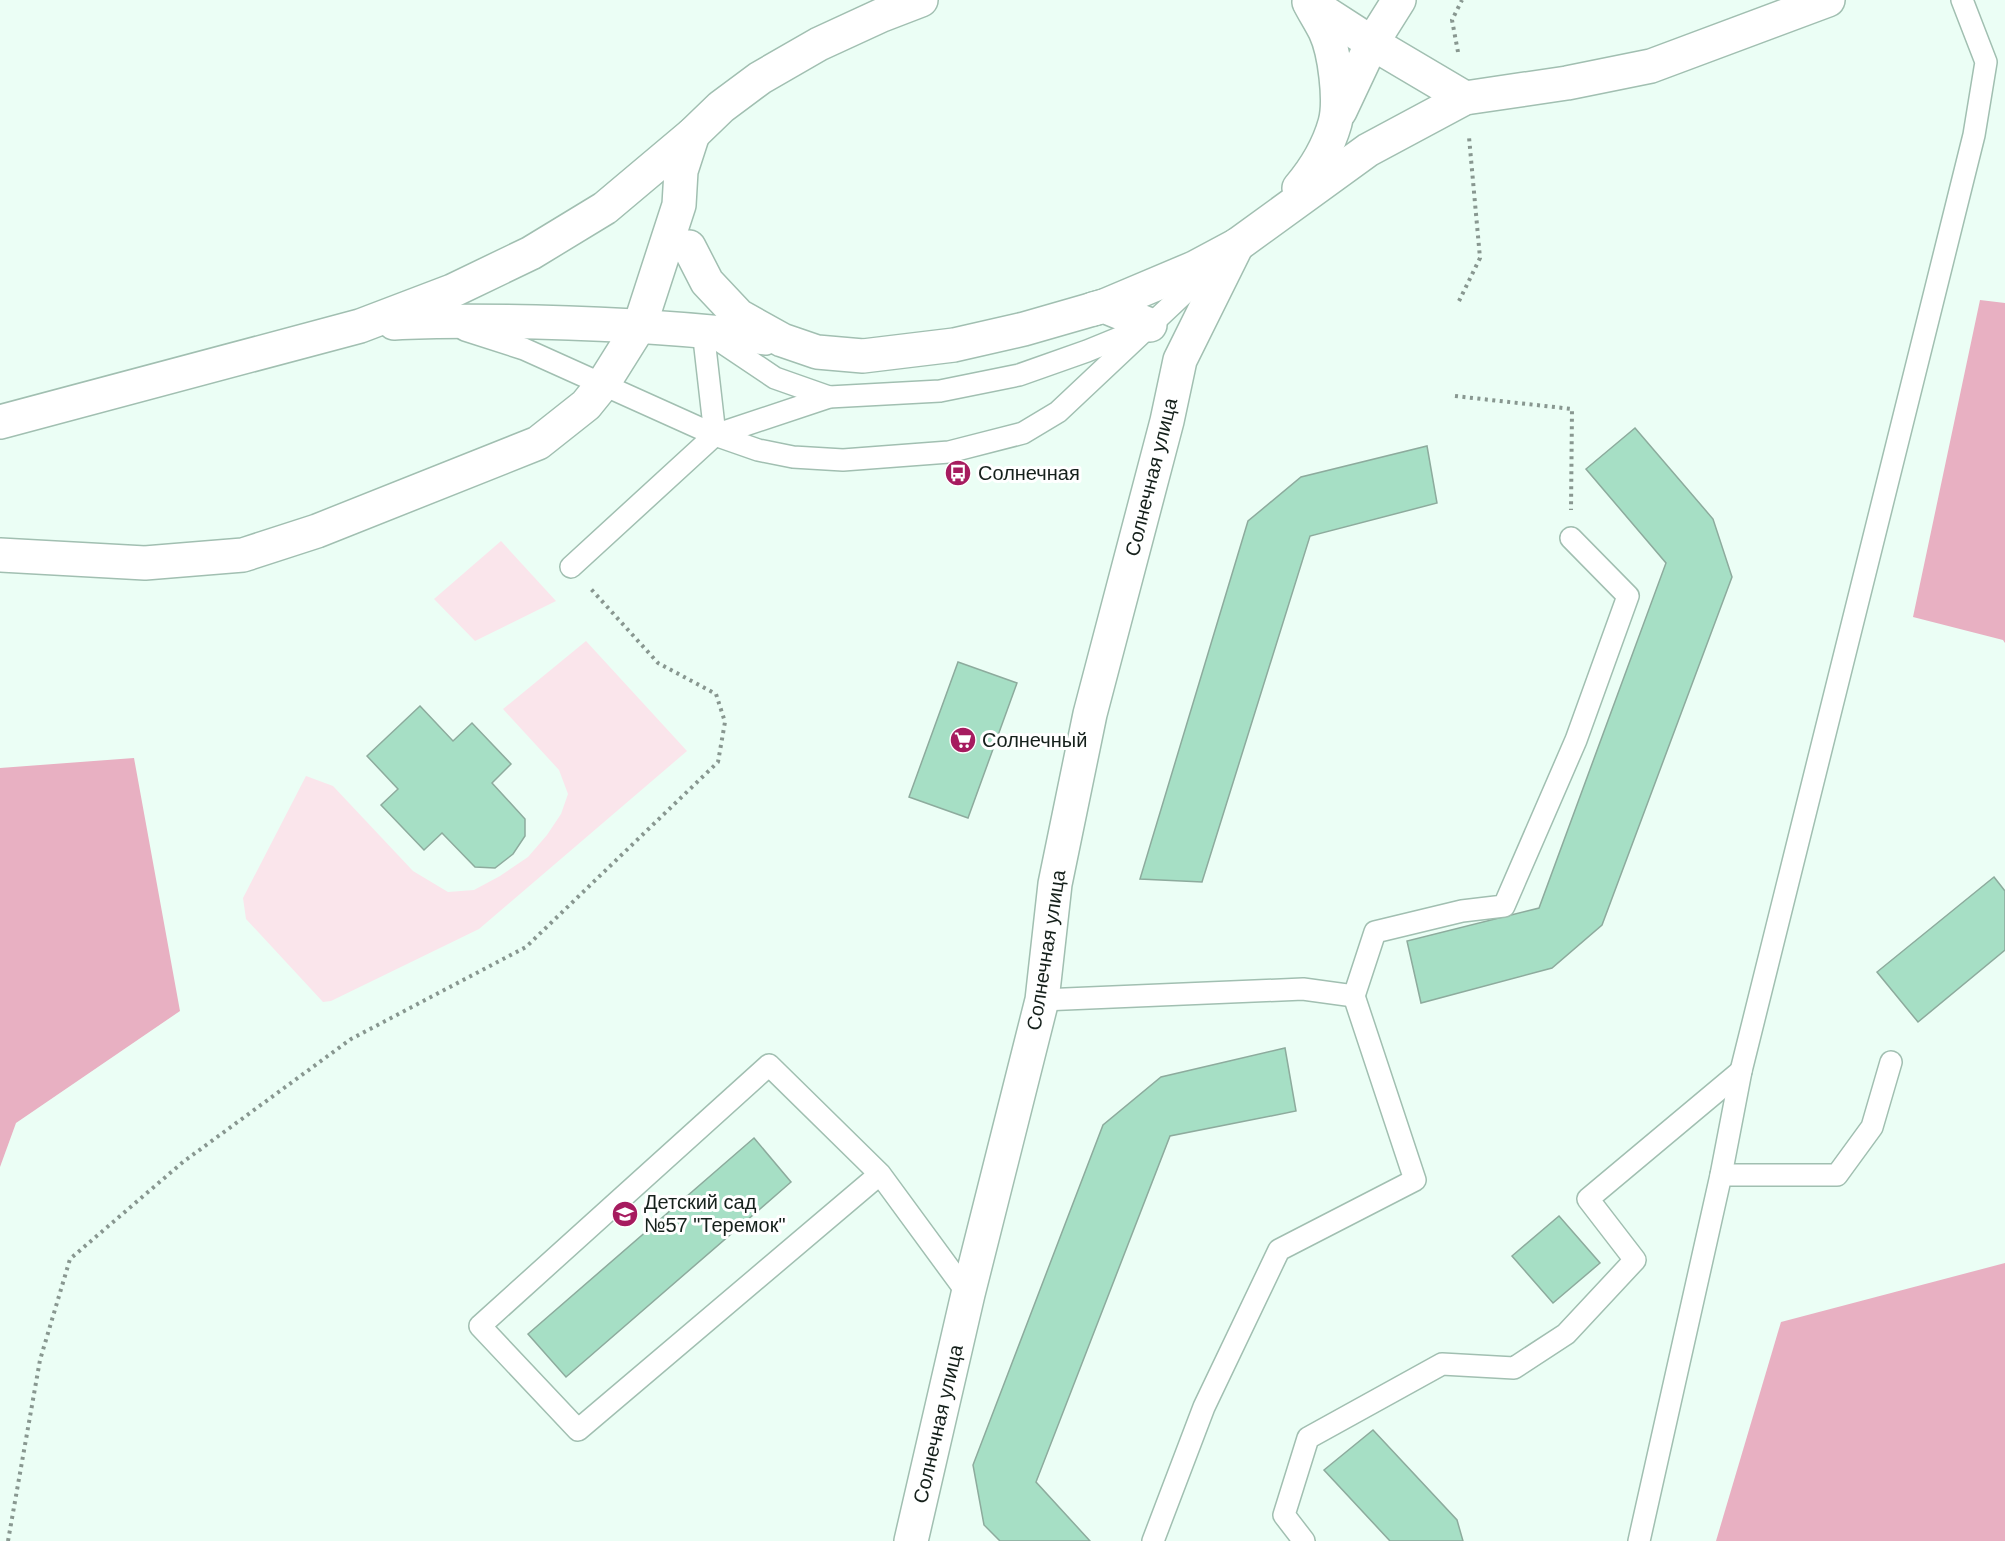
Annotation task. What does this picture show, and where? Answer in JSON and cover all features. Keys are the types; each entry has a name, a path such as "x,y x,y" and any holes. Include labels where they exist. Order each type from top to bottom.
{"main road":[{"path":"0,422 360,326 452,291 531,253 605,208 693,134 721,107 760,78 819,44 921,0"},
{"path":"1266,223 1313,172 1325,151 1336,121 1372,43 1399,0"},
{"path":"689,247 707,282 739,316 782,340 818,352 863,356 954,345 1024,329 1104,306 1194,268 1237,245 1368,150 1465,98 1567,83 1652,66 1828,0"},
{"path":"1308,1 1372,43 1465,98"},
{"path":"1308,1 1325,32 1334,58 1336,121"},
{"path":"0,555 145,563 243,555 317,531 537,443 586,405 603,384 640,325 679,205 681,171 693,134"},
{"path":"679,205 689,247 703,330"},
{"name":"Солнечная улица","path":"911,1541 968,1294 1042,1000 1055,884 1090,714 1167,422 1180,360 1237,245"},
{"path":"1104,306 1150,325 1180,360"},
{"path":"360,326 436,320 640,325 782,340"}],"lane":[{"path":"1639,1541 1721,1175 1741,1071 1974,135 1986,62 1962,0"},
{"path":"436,320 524,349 715,435 759,450 793,457 843,460 950,452 1023,433 1058,412 1237,245"},
{"path":"571,567 715,435 829,397 940,392 1019,375 1087,351 1150,325"},
{"path":"703,330 775,378 829,397"},
{"path":"703,330 715,435"},
{"path":"1153,1541 1204,1407 1279,1250 1415,1180 1354,996 1376,932 1462,910 1504,906 1576,740 1628,596 1571,538"},
{"path":"1042,1000 1303,989 1354,996"},
{"path":"1721,1175 1837,1175 1872,1127 1891,1062"},
{"path":"880,1174 578,1430 480,1326 769,1065 880,1174 968,1294"},
{"path":"1304,1541 1284,1515 1308,1438 1442,1364 1514,1368 1566,1334 1635,1260 1588,1199 1741,1071"}],"path":[{"path":"1458,52 1452,20 1462,0"},
{"path":"1460,301 1480,258 1469,136"},
{"path":"1455,396 1572,409 1571,538"},
{"path":"8,1541 40,1360 70,1259 183,1162 351,1039 526,947 718,762 725,722 716,694 658,663 571,567"}],"shaded area":[{"path":"1980,300 2005,303 2005,643 2003,640 1913,617"},
{"path":"501,541 556,601 475,641 434,599"},
{"path":"586,641 687,751 479,929 331,1001 323,1002 246,919 243,898 306,776 333,786 413,871 448,892 474,890 528,857 561,814 568,794 559,770 503,709"},
{"path":"134,758 180,1011 16,1123 0,1167 0,768"},
{"path":"2005,1263 2005,1541 1716,1541 1781,1322"}],"building":[{"path":"1635,428 1713,519 1732,577 1602,925 1552,968 1421,1003 1407,941 1539,908 1666,563 1586,469"},
{"path":"1427,446 1437,503 1310,536 1202,882 1140,879 1248,521 1301,477"},
{"name":"Солнечный","path":"958,662 1017,683 968,818 909,797"},
{"path":"420,706 453,741 472,723 511,764 492,783 525,819 525,836 513,854 495,868 475,867 442,833 424,850 381,805 398,789 367,756"},
{"path":"1994,877 2005,891 2005,950 1918,1022 1877,972"},
{"path":"1285,1048 1296,1111 1170,1136 1036,1482 1090,1541 1000,1541 984,1525 973,1465 1103,1125 1161,1077"},
{"path":"754,1138 791,1182 566,1377 528,1334"},
{"path":"1559,1216 1600,1263 1553,1303 1512,1256"},
{"path":"1373,1430 1457,1520 1463,1541 1390,1541 1324,1470"}],"place":[{"name":"Солнечная","path":"958,473"},
{"name":"Солнечный","path":"963,740"},
{"name":"Детский сад №57 \"Теремок\"","path":"625,1214"}]}
